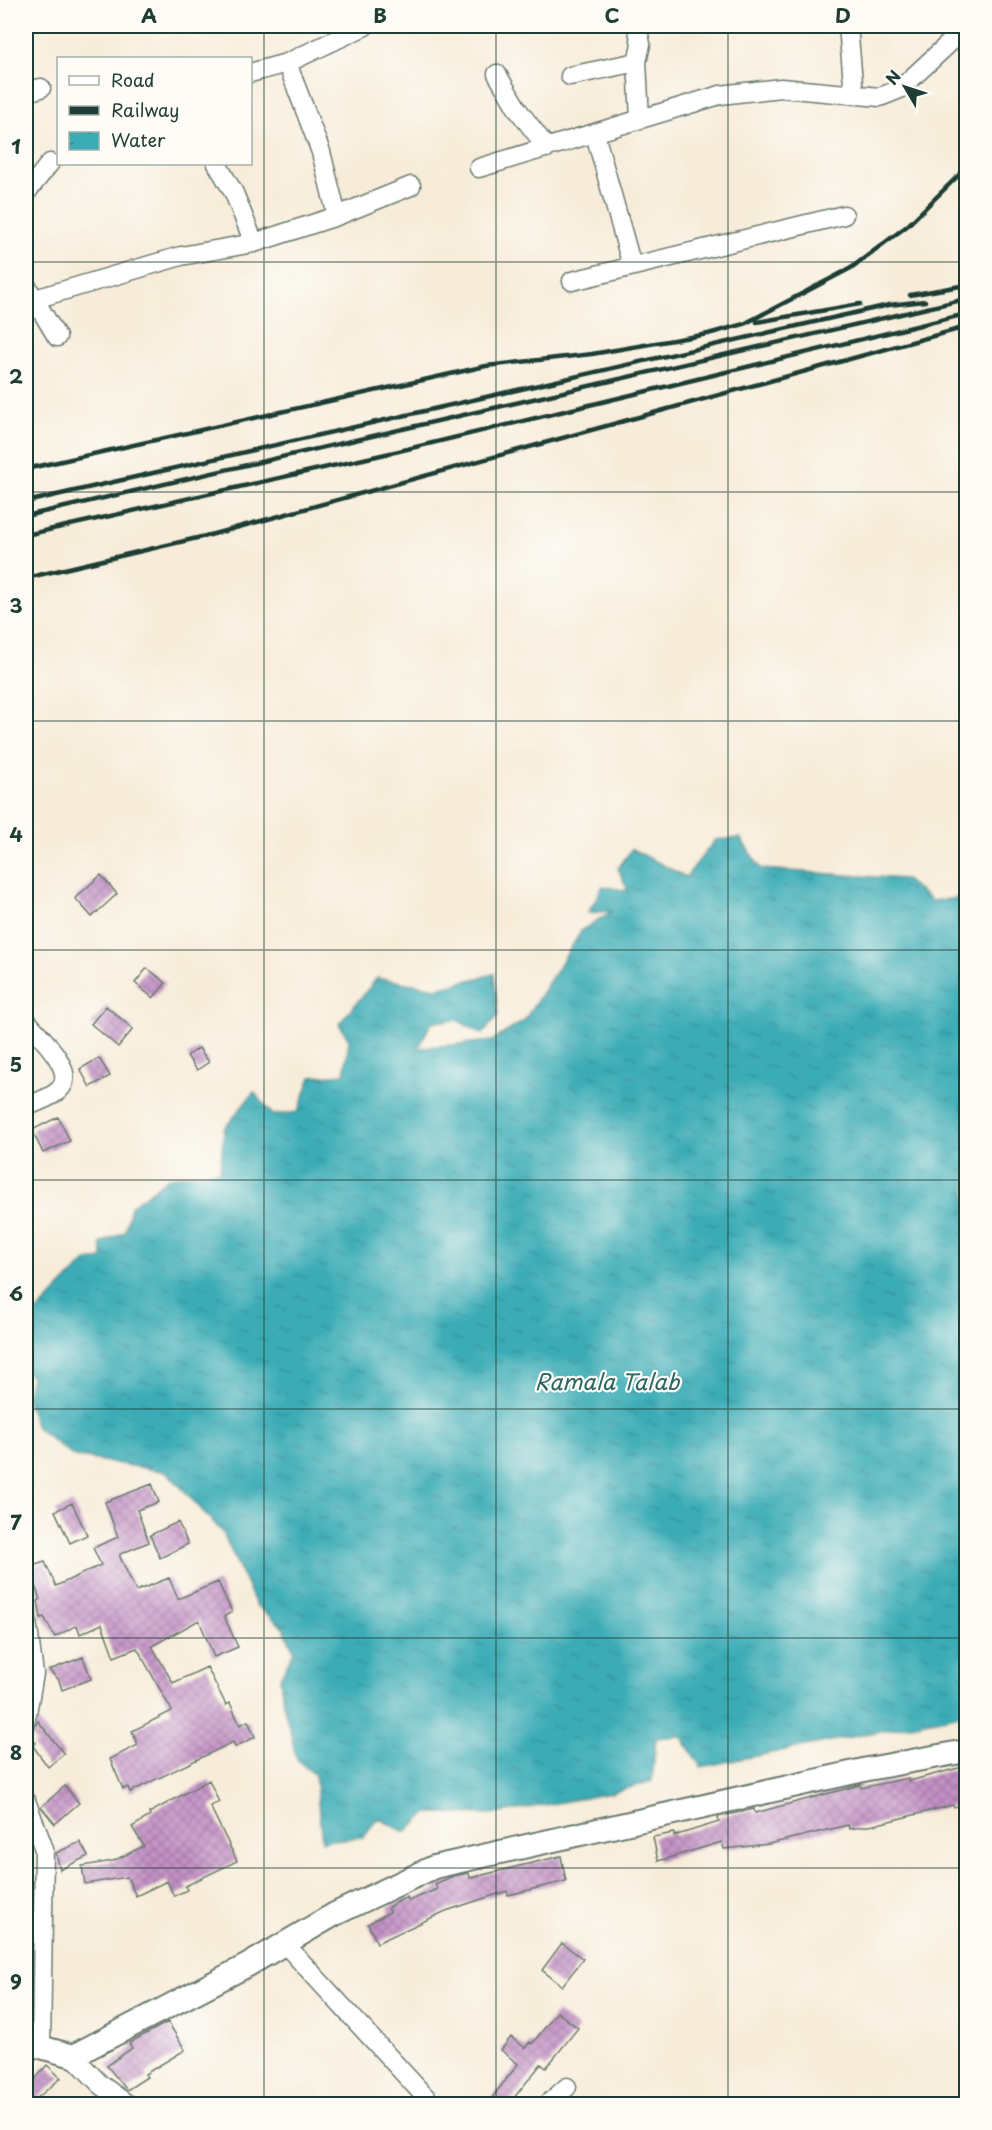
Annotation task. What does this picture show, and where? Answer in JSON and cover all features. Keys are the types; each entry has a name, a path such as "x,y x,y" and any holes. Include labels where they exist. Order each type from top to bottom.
{"street":[{"path":"252,72 287,63 365,26"},
{"path":"637,26 641,44 637,62 640,119"},
{"path":"848,26 854,94"},
{"path":"479,168 720,95 781,88 880,97 900,89 958,35 962,26"},
{"path":"570,76 637,62"},
{"path":"287,63 321,152 337,216"},
{"path":"496,74 518,110 547,148"},
{"path":"595,134 632,266"},
{"path":"26,193 50,163"},
{"path":"218,165 234,193 254,243"},
{"path":"57,338 30,292 181,256 254,243 337,216 411,186"},
{"path":"572,281 844,215"},
{"path":"26,1020 59,1060 65,1079 62,1088 54,1094 26,1107"},
{"path":"26,1613 34,1674 26,1719"},
{"path":"74,2056 285,1944 335,1914 434,1867 868,1769 966,1751"},
{"path":"26,1801 44,1849 33,2045 74,2056 100,2084 126,2104"},
{"path":"285,1944 432,2104"},
{"path":"548,2104 567,2087"}],"water":[{"name":"Ramala Talab","path":"740,838 761,869 904,879 932,901 966,897 966,1714 701,1767 681,1736 656,1738 652,1781 611,1793 496,1814 428,1813 405,1832 378,1818 363,1837 322,1841 315,1775 297,1760 283,1703 280,1678 294,1651 283,1627 256,1605 223,1533 167,1472 73,1456 36,1427 26,1398 31,1377 26,1371 26,1323 86,1261 103,1259 101,1243 125,1232 131,1206 170,1177 220,1171 224,1129 254,1092 273,1115 298,1112 311,1077 344,1074 349,1040 339,1024 377,978 437,988 494,974 498,1015 483,1034 457,1020 432,1022 418,1048 492,1041 524,1021 582,930 612,911 588,913 603,886 628,891 618,868 632,849 686,877 715,840"}],"building":[{"path":"101,875 117,894 92,917 75,898"},
{"path":"147,968 166,983 153,998 135,983"},
{"path":"106,1006 133,1029 118,1047 91,1024"},
{"path":"199,1048 209,1062 197,1070 187,1056"},
{"path":"99,1058 110,1076 90,1087 80,1069"},
{"path":"58,1117 70,1141 43,1153 32,1130"},
{"path":"152,1484 159,1502 137,1510 149,1542 120,1554 136,1591 169,1578 178,1599 218,1582 232,1612 224,1616 238,1647 214,1657 199,1620 152,1646 173,1683 207,1667 226,1705 230,1703 240,1725 248,1721 255,1737 235,1747 233,1742 130,1792 128,1787 123,1789 110,1759 138,1745 132,1731 172,1711 137,1648 114,1657 102,1624 80,1634 77,1625 55,1637 44,1617 41,1618 38,1601 40,1600 29,1567 45,1562 56,1586 101,1565 93,1548 118,1537 105,1502"},
{"path":"72,1503 87,1535 70,1543 55,1511"},
{"path":"178,1522 188,1544 160,1558 150,1535"},
{"path":"83,1657 91,1679 62,1690 59,1680 49,1670"},
{"path":"38,1721 64,1754 48,1767 33,1746 36,1743 30,1736"},
{"path":"966,1766 966,1804 954,1807 953,1805 874,1825 849,1829 848,1825 769,1844 724,1849 722,1842 658,1861 653,1837 674,1833 674,1836 719,1822 718,1817 754,1809 755,1813 860,1785 861,1788 908,1778 909,1781"},
{"path":"209,1780 219,1802 210,1806 237,1861 185,1886 187,1890 174,1896 167,1881 136,1896 127,1877 85,1884 82,1866 113,1861 144,1846 132,1827 150,1816 149,1813"},
{"path":"65,1786 79,1803 55,1824 41,1807"},
{"path":"80,1842 88,1856 60,1870 56,1853"},
{"path":"561,1856 566,1881 508,1895 507,1891 479,1900 446,1911 377,1943 368,1924 390,1912 388,1907 407,1897 409,1901 437,1889 435,1884 453,1876 469,1873 470,1878"},
{"path":"562,1943 583,1959 562,1986 542,1970"},
{"path":"557,2012 578,2028 546,2068 541,2064 509,2104 487,2104 518,2064 501,2050 511,2037 525,2048 530,2042 532,2044"},
{"path":"168,2022 185,2050 145,2074 147,2077 127,2090 107,2066 132,2048 129,2043"},
{"path":"47,2065 61,2078 30,2104 26,2104 26,2090"}],"railway":[{"path":"26,469 486,366 592,354 708,334 744,324 851,268 907,226 966,168"},
{"path":"910,295 966,285"},
{"path":"26,516 966,299"},
{"path":"26,502 889,305 925,301"},
{"path":"757,322 860,304"},
{"path":"26,535 399,451 966,314"},
{"path":"26,578 210,535 966,327"}]}
